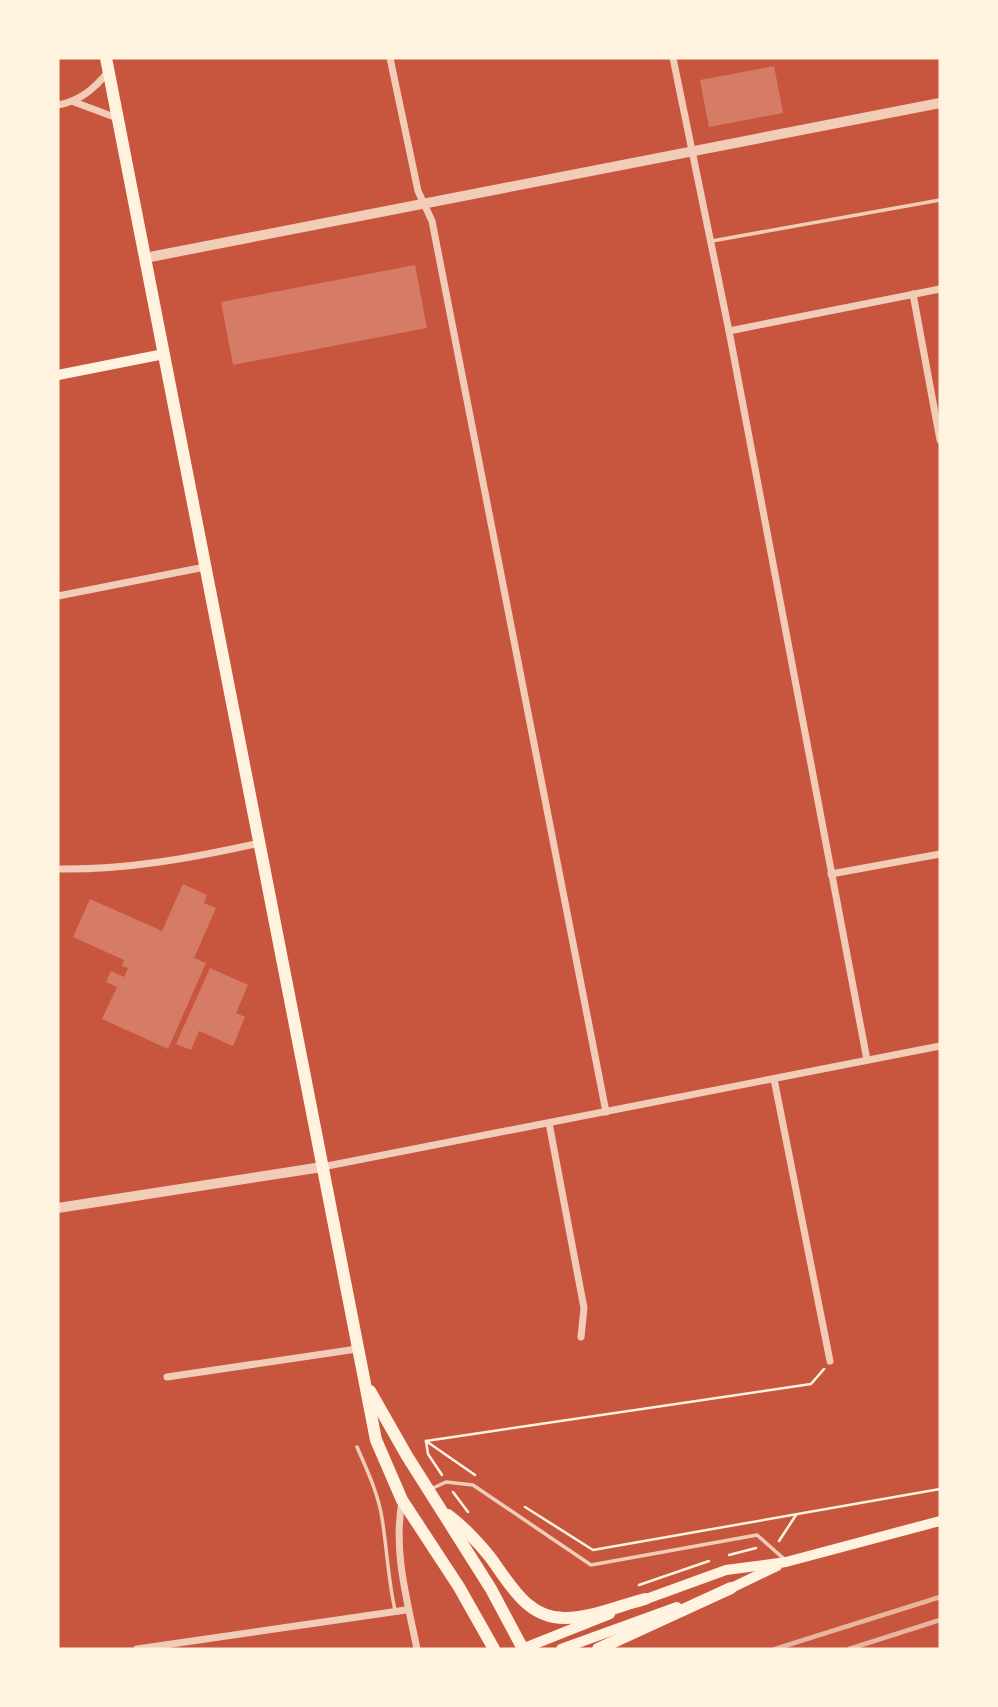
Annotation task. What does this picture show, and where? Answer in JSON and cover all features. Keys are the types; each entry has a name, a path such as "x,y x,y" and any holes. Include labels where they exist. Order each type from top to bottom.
{"main road":[{"path":"107,64 376,1440 402,1500 459,1587 494,1649"},
{"path":"58,375 164,354"},
{"path":"365,1382 428,1490 491,1589 522,1649 645,1599 726,1570 786,1562 940,1521"},
{"path":"439,1508 465,1528 512,1590 541,1614 559,1618 576,1617 645,1599"},
{"path":"598,1649 786,1562"},
{"path":"561,1649 731,1588"}],"street":[{"path":"390,58 418,191 432,221 606,1112"},
{"path":"673,58 712,241 867,1060"},
{"path":"58,105 73,102 98,84 107,64"},
{"path":"73,102 117,117"},
{"path":"145,258 940,103"},
{"path":"729,331 940,289"},
{"path":"913,294 940,440"},
{"path":"58,596 205,567"},
{"path":"58,869 147,864 260,843"},
{"path":"831,874 940,854"},
{"path":"58,1208 322,1167 940,1046"},
{"path":"774,1079 830,1361"},
{"path":"549,1123 584,1308 581,1337"},
{"path":"167,1377 358,1349"},
{"path":"402,1500 397,1532 406,1610 417,1649"},
{"path":"137,1649 406,1610"}],"lane":[{"path":"712,241 940,200"},
{"path":"357,1447 372,1481 382,1518 384,1556 395,1612"},
{"path":"428,1490 446,1482 473,1485 591,1566 757,1535 786,1562"}],"path":[{"path":"426,1441 811,1384 830,1361"},
{"path":"593,1550 940,1489"},
{"path":"729,1555 778,1543 797,1513"},
{"path":"637,1586 716,1559"}],"building":[{"path":"774,66 783,113 709,127 700,80"},
{"path":"415,265 427,328 233,365 221,302"},
{"path":"183,884 207,895 204,903 216,908 194,958 206,963 168,1049 102,1019 117,987 106,982 111,971 124,977 128,968 122,966 124,960 73,937 90,899 162,931"},
{"path":"210,968 248,985 236,1013 245,1017 233,1046 199,1031 191,1050 176,1044"}],"railway":[{"path":"775,1649 940,1597"},
{"path":"849,1649 940,1620"}]}
